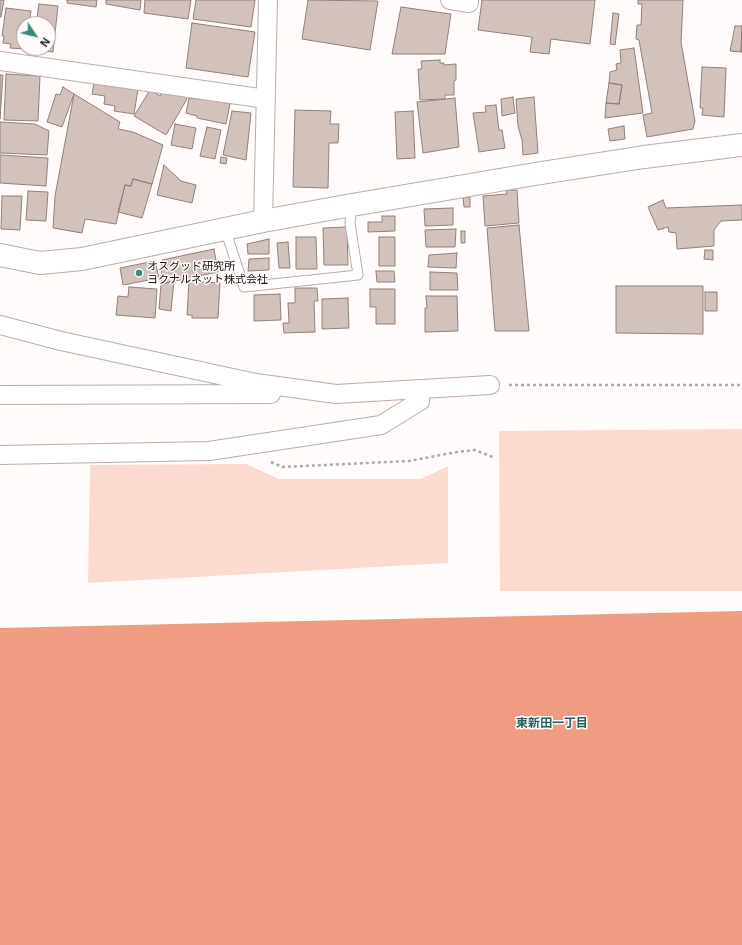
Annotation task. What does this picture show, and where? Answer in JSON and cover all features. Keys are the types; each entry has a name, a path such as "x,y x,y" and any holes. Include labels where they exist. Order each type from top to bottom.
{"street":[{"path":"263,221 268,0"},
{"path":"450,0 469,3 469,0"},
{"path":"0,61 266,100"},
{"path":"0,255 40,263 60,262 109,254 263,221 352,205 644,157 742,145"},
{"path":"0,325 61,341 256,383 336,394"},
{"path":"0,395 336,394 490,385"},
{"path":"0,455 210,451 381,425 420,401 420,390"}],"lane":[{"path":"225,230 244,287 358,275 350,223 352,205"}],"path":[{"path":"490,385 742,385"},
{"path":"270,461 282,467 409,461 475,450 495,458"}],"shaded area":[{"path":"742,429 742,591 500,591 499,431"},
{"path":"246,464 279,479 421,479 448,466 448,563 88,583 90,465"},
{"path":"742,611 742,945 0,945 0,628"}],"building":[{"path":"0,0 4,0 1,17 0,17"},
{"path":"67,0 97,0 96,7 67,3"},
{"path":"106,0 141,0 140,10 106,4"},
{"path":"145,0 191,0 188,19 144,13"},
{"path":"196,0 255,0 251,27 193,19"},
{"path":"308,0 378,1 370,50 302,39"},
{"path":"482,0 595,0 590,44 551,39 549,54 530,52 532,37 478,30"},
{"path":"638,0 683,0 681,42 695,121 693,129 647,137 643,115 652,113 639,40 636,39 637,25 641,25 642,4 638,4"},
{"path":"39,4 58,6 56,24 56,16 37,16"},
{"path":"401,7 451,14 445,54 392,54"},
{"path":"6,8 31,11 30,16 16,16 16,48 10,48 11,44 3,43 4,36 2,36"},
{"path":"613,13 619,14 615,45 610,44"},
{"path":"192,23 255,32 248,77 186,68"},
{"path":"735,26 742,26 741,52 730,51"},
{"path":"742,26 742,52 741,52"},
{"path":"634,48 643,113 605,118 606,103 619,104 622,85 609,83 610,72 617,70 616,64 621,63 620,50"},
{"path":"440,60 440,63 444,63 444,65 456,64 454,95 445,95 445,99 420,100 418,69 422,69 421,61"},
{"path":"702,67 726,68 724,117 702,115 703,108 700,108"},
{"path":"6,74 40,76 38,121 4,120"},
{"path":"0,75 3,75 0,119"},
{"path":"94,83 138,89 134,114 114,111 115,106 104,104 105,96 92,94"},
{"path":"609,83 622,85 619,104 606,103"},
{"path":"63,87 74,94 62,127 47,122 56,94 60,95"},
{"path":"150,90 160,96 163,91 180,94 187,99 166,135 134,116"},
{"path":"74,94 120,122 118,129 133,132 163,145 152,184 133,179 131,186 125,185 116,224 85,219 82,233 53,228 55,196"},
{"path":"201,97 230,104 226,124 197,118 197,116 186,113 189,98 200,99"},
{"path":"513,97 515,113 502,116 501,99"},
{"path":"534,97 538,153 523,155 522,140 518,126 516,99"},
{"path":"455,98 459,147 423,153 417,102"},
{"path":"496,105 499,130 502,130 505,148 479,152 473,113 486,112 485,106"},
{"path":"295,110 331,111 330,124 339,124 338,143 329,143 328,188 293,187"},
{"path":"232,111 251,113 246,160 223,155"},
{"path":"413,111 415,158 397,159 395,112"},
{"path":"0,122 35,124 49,131 47,155 0,153"},
{"path":"175,124 196,128 192,149 171,145"},
{"path":"624,126 625,139 610,141 608,129"},
{"path":"207,127 221,130 215,159 200,156"},
{"path":"0,155 48,158 46,186 0,183"},
{"path":"221,157 227,158 226,164 220,163"},
{"path":"164,165 181,181 196,185 192,203 157,195"},
{"path":"133,179 152,184 142,218 118,212 125,185 131,186"},
{"path":"506,190 517,190 519,223 485,226 483,196 507,194"},
{"path":"28,191 48,192 46,221 26,220"},
{"path":"2,196 22,196 20,230 1,229"},
{"path":"463,197 470,197 470,207 464,207"},
{"path":"663,200 666,208 742,205 742,220 721,221 714,230 714,246 677,249 676,233 669,232 668,227 658,230 648,207"},
{"path":"453,208 453,225 425,226 424,209"},
{"path":"382,216 395,216 395,231 368,232 368,222 382,222"},
{"path":"519,225 529,331 495,331 487,228"},
{"path":"347,227 348,265 324,265 323,228"},
{"path":"456,229 455,247 426,247 425,230"},
{"path":"461,231 465,231 465,243 461,243"},
{"path":"296,237 316,237 317,269 296,269"},
{"path":"379,237 395,237 395,266 379,266"},
{"path":"269,239 269,254 248,254 247,244"},
{"path":"288,242 290,268 279,268 277,243"},
{"path":"214,249 218,272 161,284 162,260"},
{"path":"705,250 713,250 713,260 704,259"},
{"path":"457,253 456,268 428,267 429,255"},
{"path":"269,258 269,270 248,271 249,259"},
{"name":"オスグッド研究所 ヨクナルネット株式会社","path":"155,261 159,278 123,285 120,268"},
{"path":"376,271 394,271 395,282 377,282"},
{"path":"430,272 457,273 458,290 430,290"},
{"path":"174,281 171,311 159,309 161,284"},
{"path":"189,281 220,283 218,318 192,318 192,315 187,315"},
{"path":"616,286 703,286 703,334 616,333"},
{"path":"129,287 157,289 155,318 116,315 118,296 128,297"},
{"path":"295,288 317,288 318,301 314,301 315,332 284,333 283,323 289,323 288,303 295,303"},
{"path":"370,289 395,289 395,324 376,324 376,307 370,307"},
{"path":"705,292 717,292 717,311 705,311"},
{"path":"280,294 281,320 254,321 254,295"},
{"path":"426,296 457,296 458,331 425,332 425,308 427,308"},
{"path":"348,298 349,328 322,329 322,299"}],"place":[{"name":"オスグッド研究所 ヨクナルネット株式会社","path":"139,273"}],"district":[{"name":"東新田一丁目","path":"552,724"}]}
